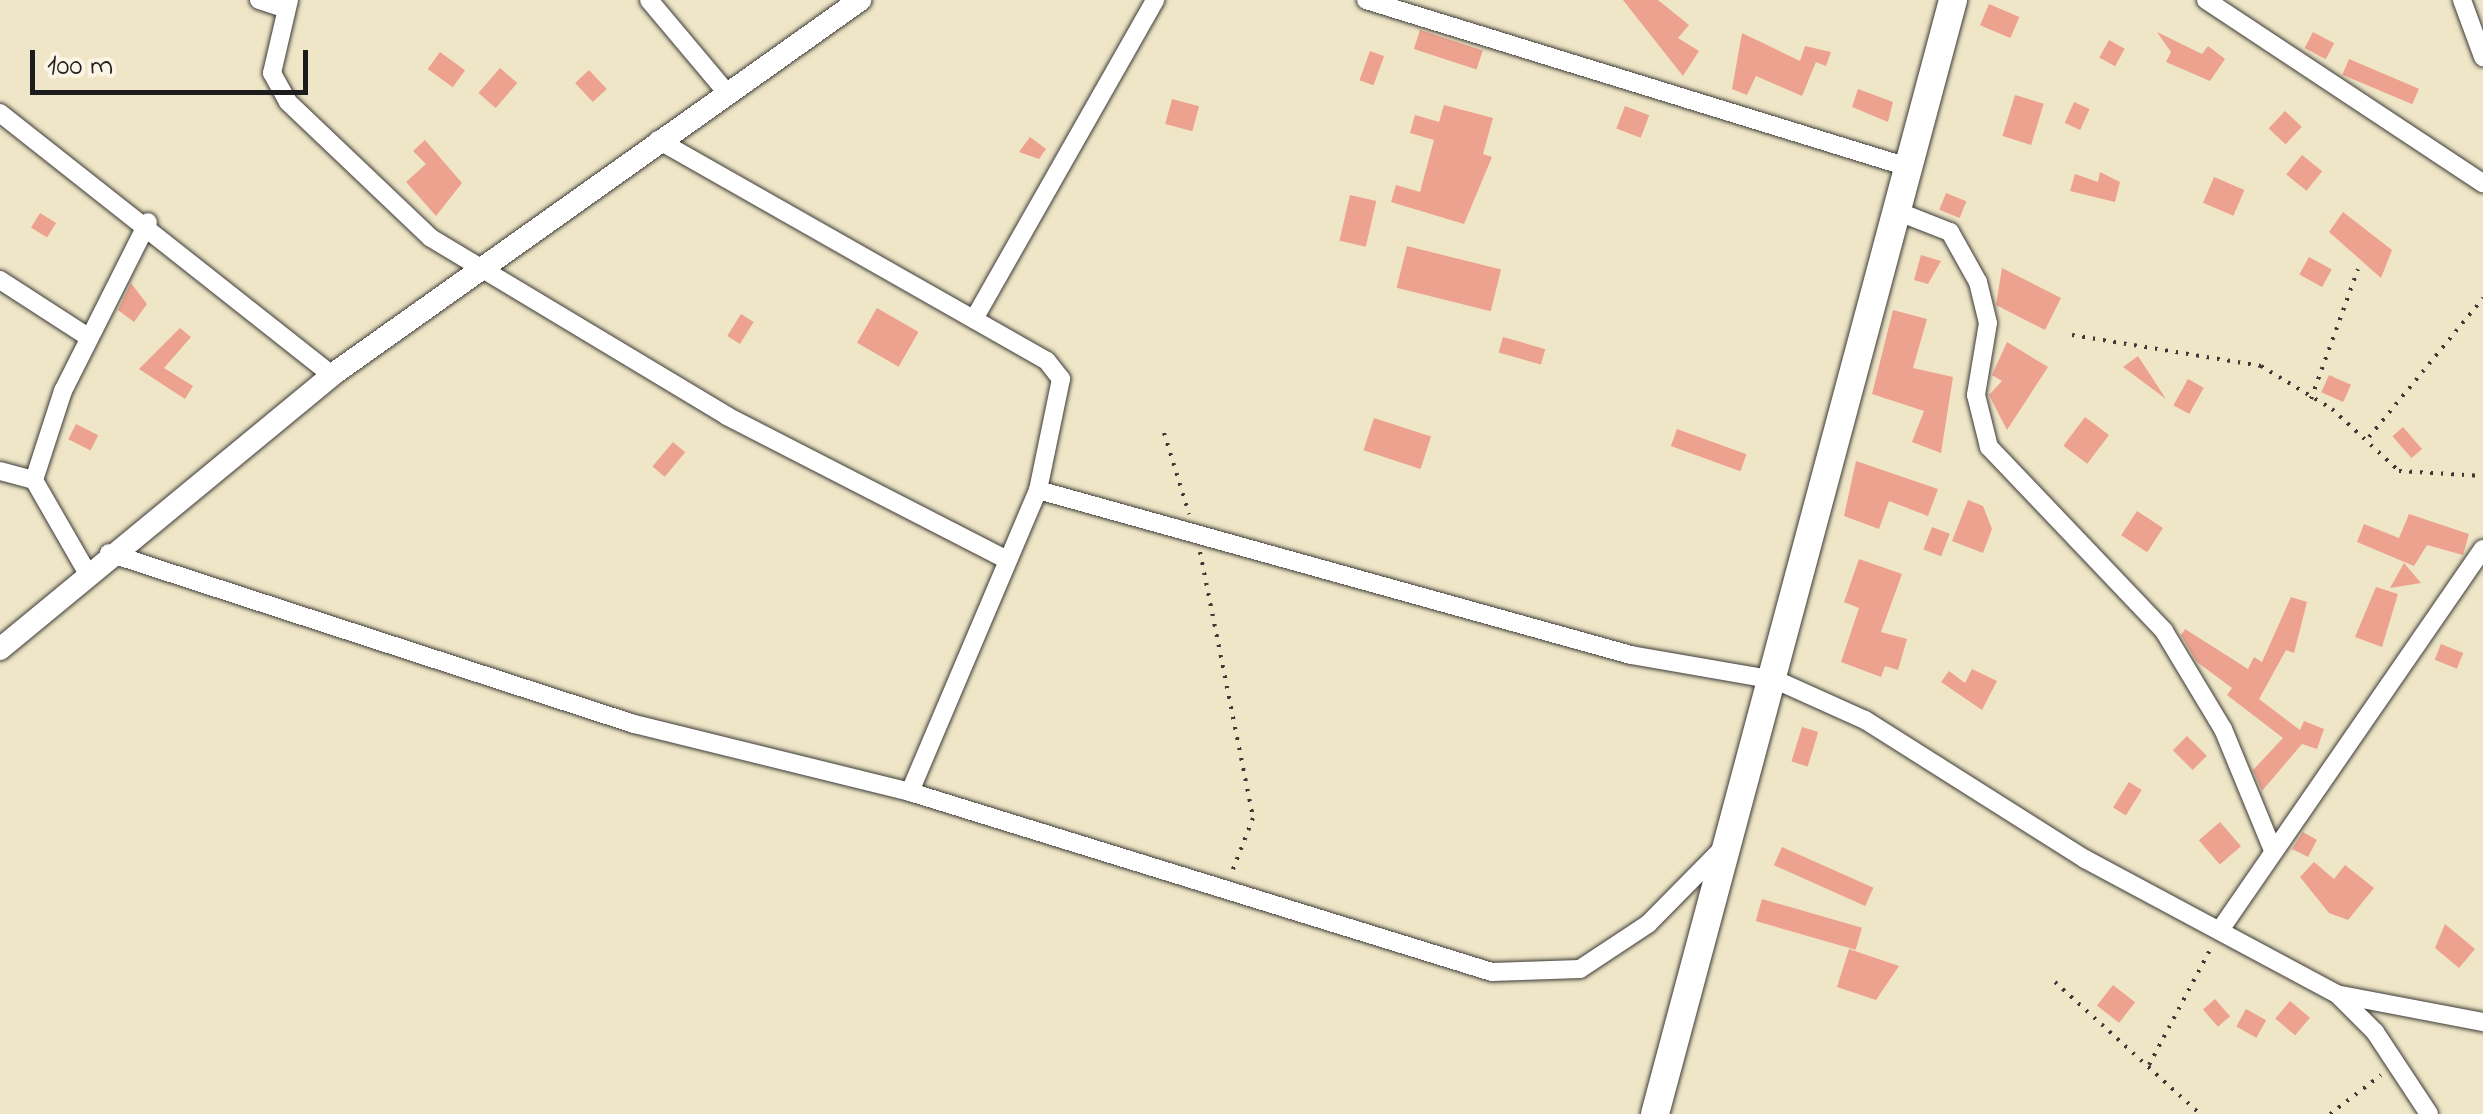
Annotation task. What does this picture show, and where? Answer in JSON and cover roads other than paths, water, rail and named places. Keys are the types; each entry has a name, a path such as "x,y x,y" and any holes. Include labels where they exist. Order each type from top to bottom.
{"main road":[{"path":"1655,1114 1726,845 1776,680 1953,0"}],"street":[{"path":"259,0 287,5 272,73 288,102 335,154 476,272 1003,558"},
{"path":"649,0 727,94"},
{"path":"0,649 108,553 332,375 860,0"},
{"path":"974,319 1156,0"},
{"path":"1366,0 1908,167"},
{"path":"2206,0 2483,183"},
{"path":"2462,0 2483,57"},
{"path":"0,113 148,222 332,375"},
{"path":"658,140 1047,360 1061,379 1038,490 1003,558 910,792"},
{"path":"1899,212 1950,232 1978,282 1988,323 1976,396 1989,447 2164,631 2208,698 2272,848"},
{"path":"34,480 88,337 148,222"},
{"path":"0,280 88,337"},
{"path":"0,470 34,480 88,574"},
{"path":"1038,490 1194,529 1631,655 1776,680 1865,720 2085,859 2336,994 2483,1022"},
{"path":"2220,930 2272,848 2483,549"},
{"path":"108,553 634,724 910,792 1492,972 1548,977 1580,969 1648,924 1726,845"},
{"path":"2336,994 2398,1066 2428,1114"}]}
